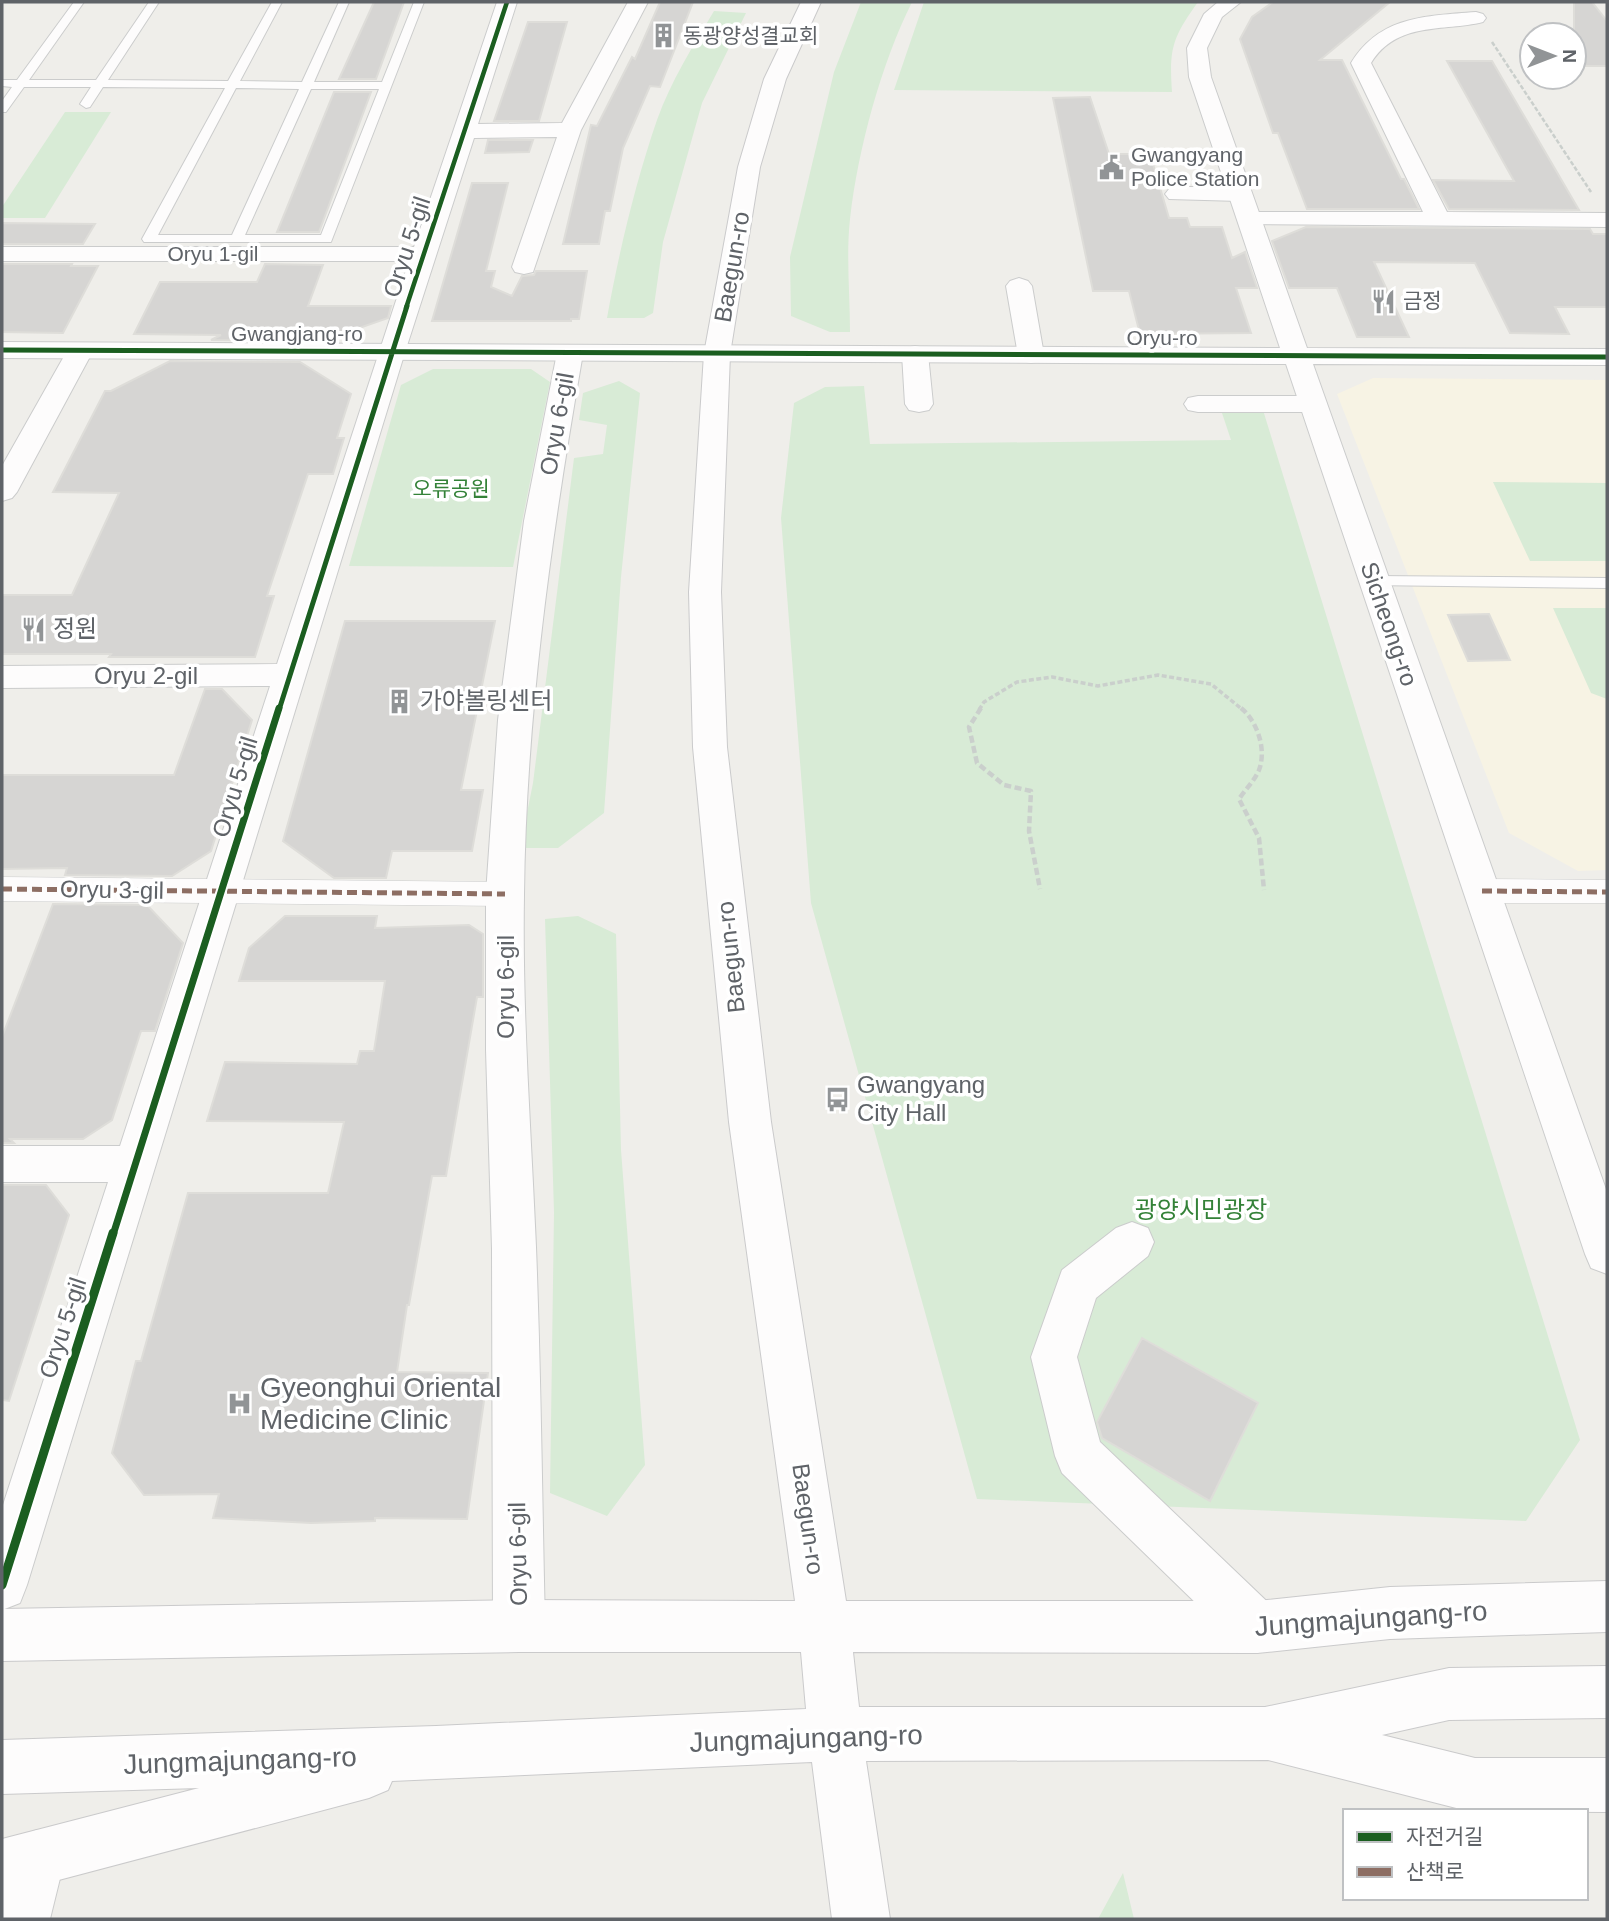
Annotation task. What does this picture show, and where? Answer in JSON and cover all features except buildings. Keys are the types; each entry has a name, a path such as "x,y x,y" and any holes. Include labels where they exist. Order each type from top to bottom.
{"street":[{"name":"Oryu 5-gil","path":"2,1585 392,352 507,2"},
{"path":"524,267 570,130 638,2"},
{"name":"Baegun-ro","path":"811,2 775,79 749,167 717,354 705,592 710,747 750,1122 824,1627 835,1734 861,1919"},
{"name":"Sicheong-ro","path":"1231,2 1214,14 1197,48 1200,77 1482,891 1597,1197 1607,1254"},
{"path":"1438,219 1361,63 1367,50 1391,33 1422,22 1476,18"},
{"path":"464,131 570,130"},
{"path":"1177,194 1245,207 1438,219 1607,220"},
{"name":"Oryu 1-gil","path":"2,254 425,254"},
{"path":"1019,286 1031,355"},
{"name":"Gwangjang-ro","path":"2,350 717,354"},
{"path":"2,492 79,351"},
{"name":"Oryu 6-gil","path":"519,1626 514,1249 506,1050 505,894 518,694 539,521 570,353"},
{"name":"Oryu-ro","path":"717,354 1607,357"},
{"path":"915,354 919,404"},
{"path":"1199,404 1313,404"},
{"name":"Oryu 2-gil","path":"2,677 290,675"},
{"name":"Oryu 3-gil","path":"2,889 505,894"},
{"path":"1482,891 1607,892"},
{"path":"2,1164 135,1164"},
{"path":"1132,1242 1078,1285 1054,1357 1079,1456 1258,1627"},
{"name":"Jungmajungang-ro","path":"2,1635 519,1626 1258,1627 1390,1613 1607,1606"},
{"name":"Jungmajungang-ro","path":"2,1767 436,1753 835,1734 1265,1734 1448,1694 1607,1692"},
{"path":"1265,1734 1475,1785 1607,1785"},
{"path":"21,1919 20,1862 436,1753"}],"lane":[{"path":"2,109 79,2"},
{"path":"86,104 153,2"},
{"path":"277,2 149,239 326,239 419,2"},
{"path":"237,239 344,2"},
{"path":"2,83 386,86"},
{"path":"1375,581 1607,583"}],"path":[{"path":"1476,18 1592,193"},
{"path":"1040,889 1029,831 1031,791 1004,785 977,763 969,727 984,702 1017,681 1052,677 1098,686 1158,675 1211,684 1252,717 1262,748 1261,759 1259,769 1239,799 1259,838 1264,890"}],"shaded area":[{"path":"1373,378 1607,380 1607,870 1578,871 1509,833 1337,394"}],"green space":[{"path":"861,2 912,2 881,79 859,164 849,233 850,332 830,332 791,316 790,257 834,72"},
{"path":"924,2 1198,2 1174,44 1171,65 1172,92 894,90"},
{"path":"714,11 746,13 702,103 663,242 653,313 644,318 607,318 628,218 657,120 690,51"},
{"path":"65,112 111,112 45,218 2,218 2,207"},
{"name":"오류공원","path":"433,369 531,369 550,382 513,567 349,566 401,385"},
{"path":"619,381 640,393 621,577 604,813 558,848 520,848 533,783 574,458 603,454 607,425 579,420 583,393"},
{"name":"광양시민광장","path":"864,386 870,444 1231,440 1221,410 1263,410 1580,1440 1526,1521 977,1499 811,903 781,518 794,403 825,387"},
{"path":"1493,482 1607,483 1607,561 1530,561"},
{"path":"1553,608 1607,608 1607,699 1591,693"},
{"path":"578,916 616,934 621,1150 645,1465 607,1516 550,1493 554,1212 545,919"},
{"path":"1123,1873 1134,1919 1098,1919"}],"marked path":[{"path":"2,889 505,894"},
{"path":"1482,891 1607,892"}],"cycle path":[{"path":"2,1585 392,352 507,2"},
{"path":"2,350 1607,357"}],"place":[{"name":"동광양성결교회","path":"663,36"},
{"name":"Gwangyang Police Station","path":"1111,167"},
{"name":"금정","path":"1383,301"},
{"name":"정원","path":"33,629"},
{"name":"가야볼링센터","path":"400,701"},
{"name":"Gwangyang City Hall","path":"837,1099"},
{"name":"Gyeonghui Oriental Medicine Clinic","path":"240,1403"}]}
